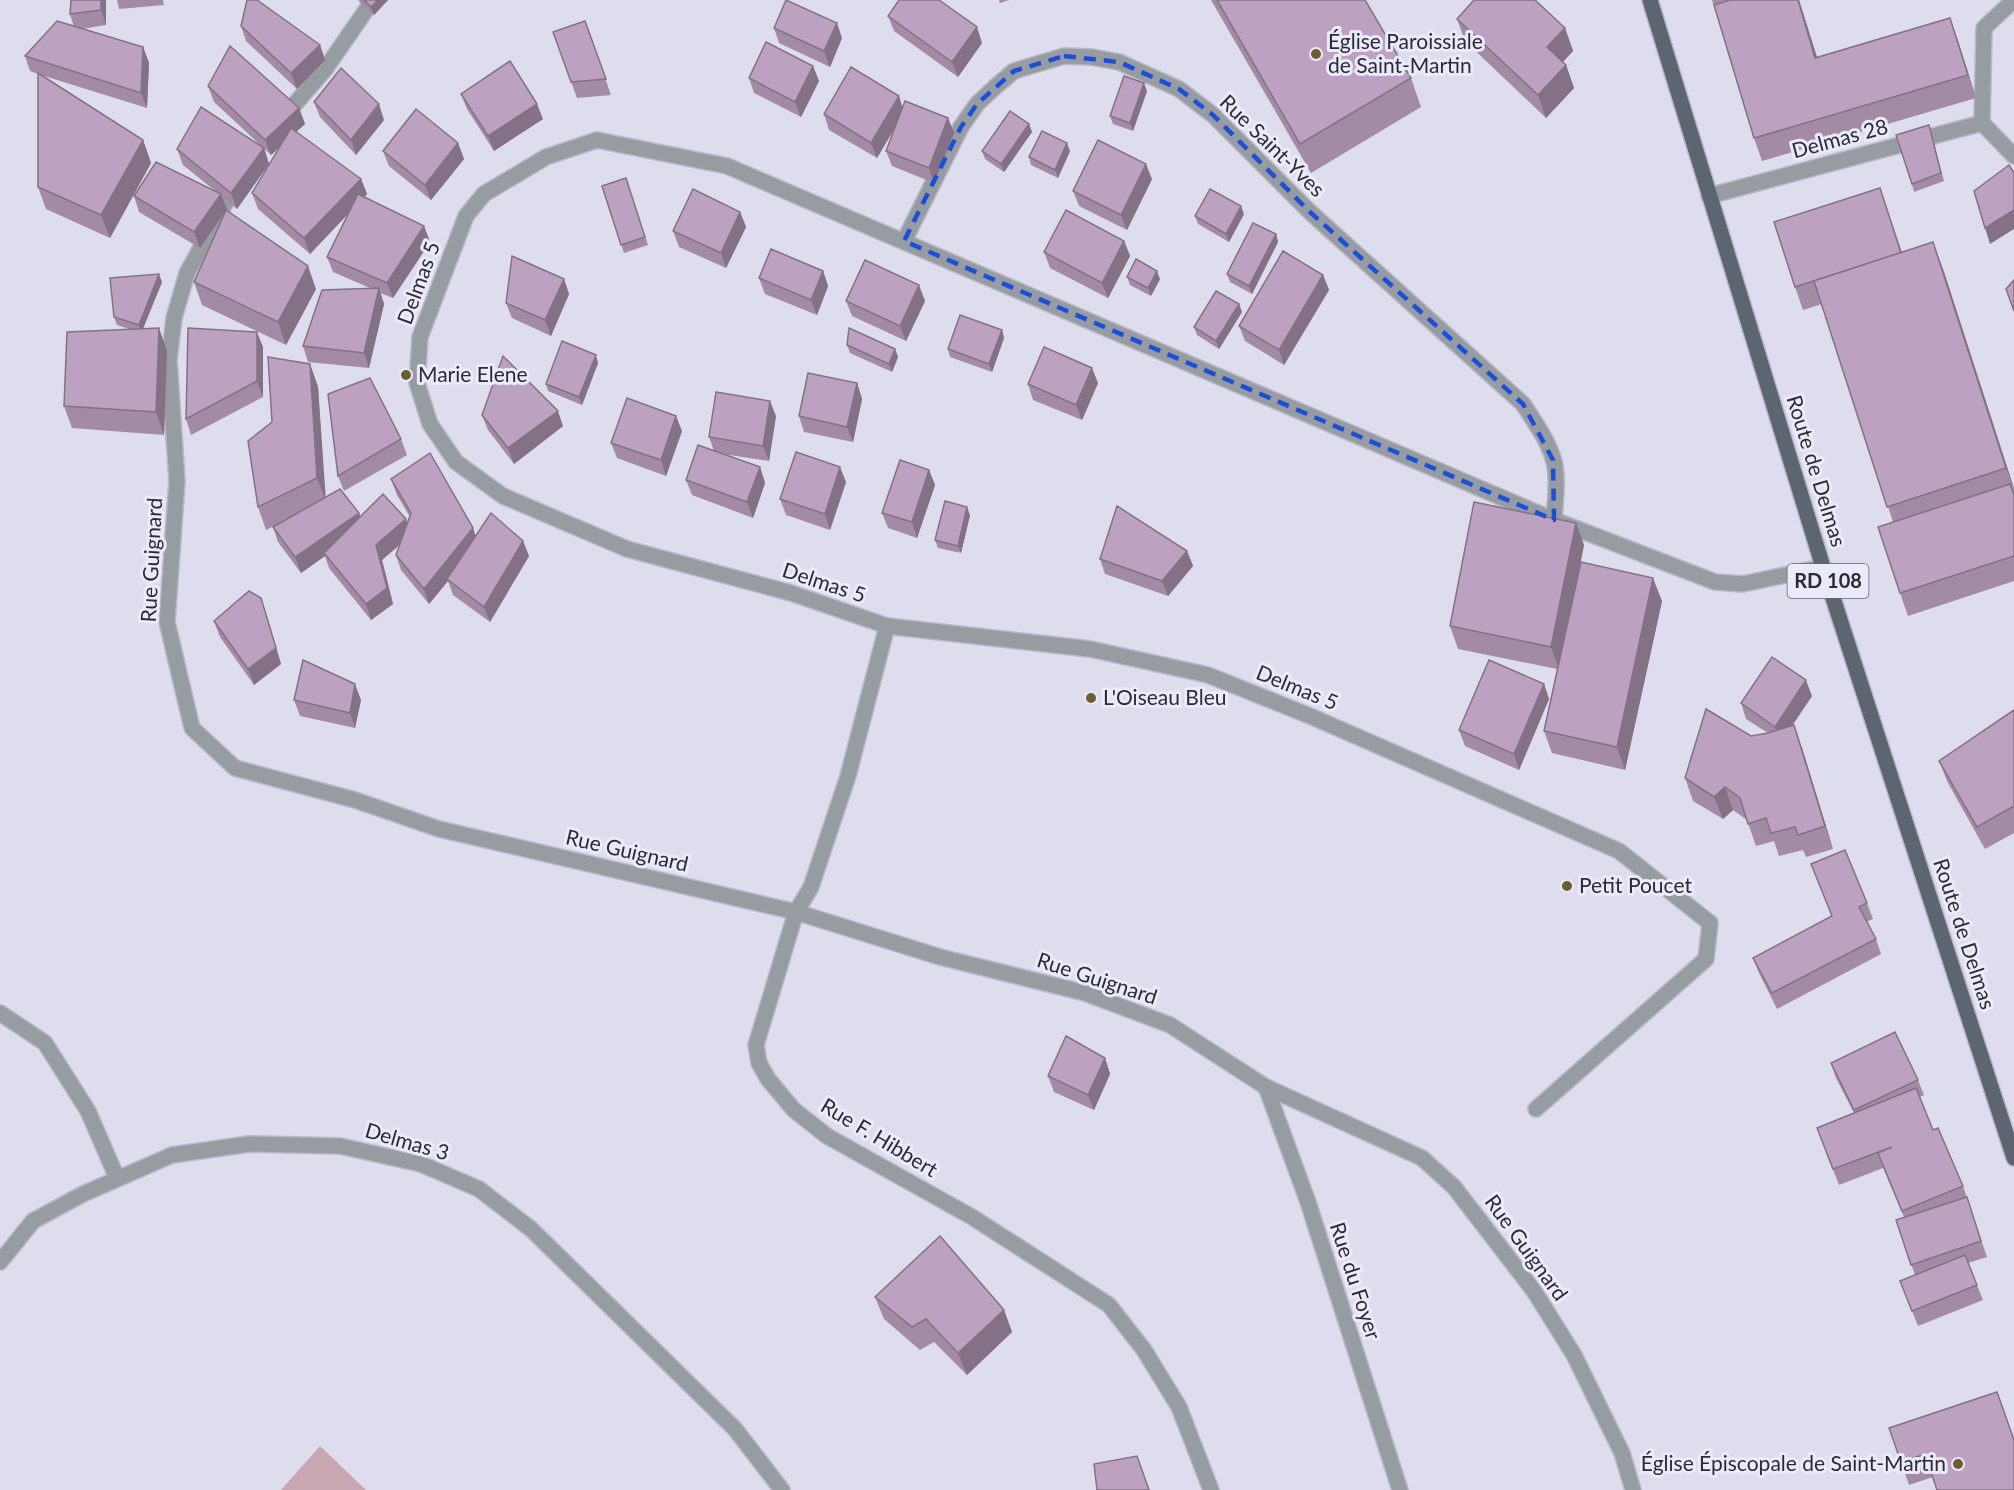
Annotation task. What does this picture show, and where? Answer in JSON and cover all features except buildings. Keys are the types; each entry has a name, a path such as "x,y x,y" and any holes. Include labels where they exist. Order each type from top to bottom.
{"main road":[{"name":"Route de Delmas","path":"1650,0 1823,567 2009,1127 2014,1158"}],"street":[{"path":"275,127 326,68 373,0"},
{"path":"2014,0 1984,28 1982,123 2014,156"},
{"name":"Rue Saint-Yves","path":"904,241 961,127 977,104 1014,71 1064,56 1091,57 1119,62 1179,89 1213,115 1310,212 1523,404 1543,436 1553,460 1556,484 1554,520"},
{"name":"Delmas 28","path":"1709,196 1982,123"},
{"name":"Delmas 5","path":"1536,1109 1706,959 1710,923 1619,851 1310,716 1208,675 1090,649 887,626 791,592 627,549 503,496 456,462 430,424 417,383 420,337 466,216 484,194 546,157 597,140 727,166 1554,520 1715,582 1743,584 1823,567"},
{"name":"Rue Guignard","path":"242,172 187,273 174,318 169,360 177,481 167,622 192,728 235,768 354,800 439,829 796,912 940,957 1085,993 1170,1025 1266,1087 1422,1158 1454,1187 1534,1291 1574,1355 1622,1453 1633,1490"},
{"name":"Rue F. Hibbert","path":"887,626 848,776 812,887 796,912 756,1045 759,1062 768,1078 794,1110 827,1136 972,1217 1109,1305 1144,1350 1179,1407 1211,1490"},
{"path":"0,1013 45,1043 88,1111 117,1178"},
{"name":"Rue du Foyer","path":"1266,1087 1308,1202 1400,1490"},
{"name":"Delmas 3","path":"0,1262 33,1221 82,1194 172,1155 249,1144 340,1146 421,1164 478,1189 531,1229 735,1429 782,1490"}],"highlighted area":[{"path":"1064,56 1119,62 1179,89 1213,115 1310,212 1523,404 1553,460 1554,520 904,241 961,127 977,104 1014,71"}],"shaded area":[{"path":"320,1446 366,1490 281,1490"}],"place":[{"name":"Église Paroissiale de Saint-Martin","path":"1316,54"},
{"name":"Marie Elene","path":"406,375"},
{"name":"L'Oiseau Bleu","path":"1091,698"},
{"name":"Petit Poucet","path":"1567,886"},
{"name":"Église Épiscopale de Saint-Martin","path":"1958,1464"}]}
